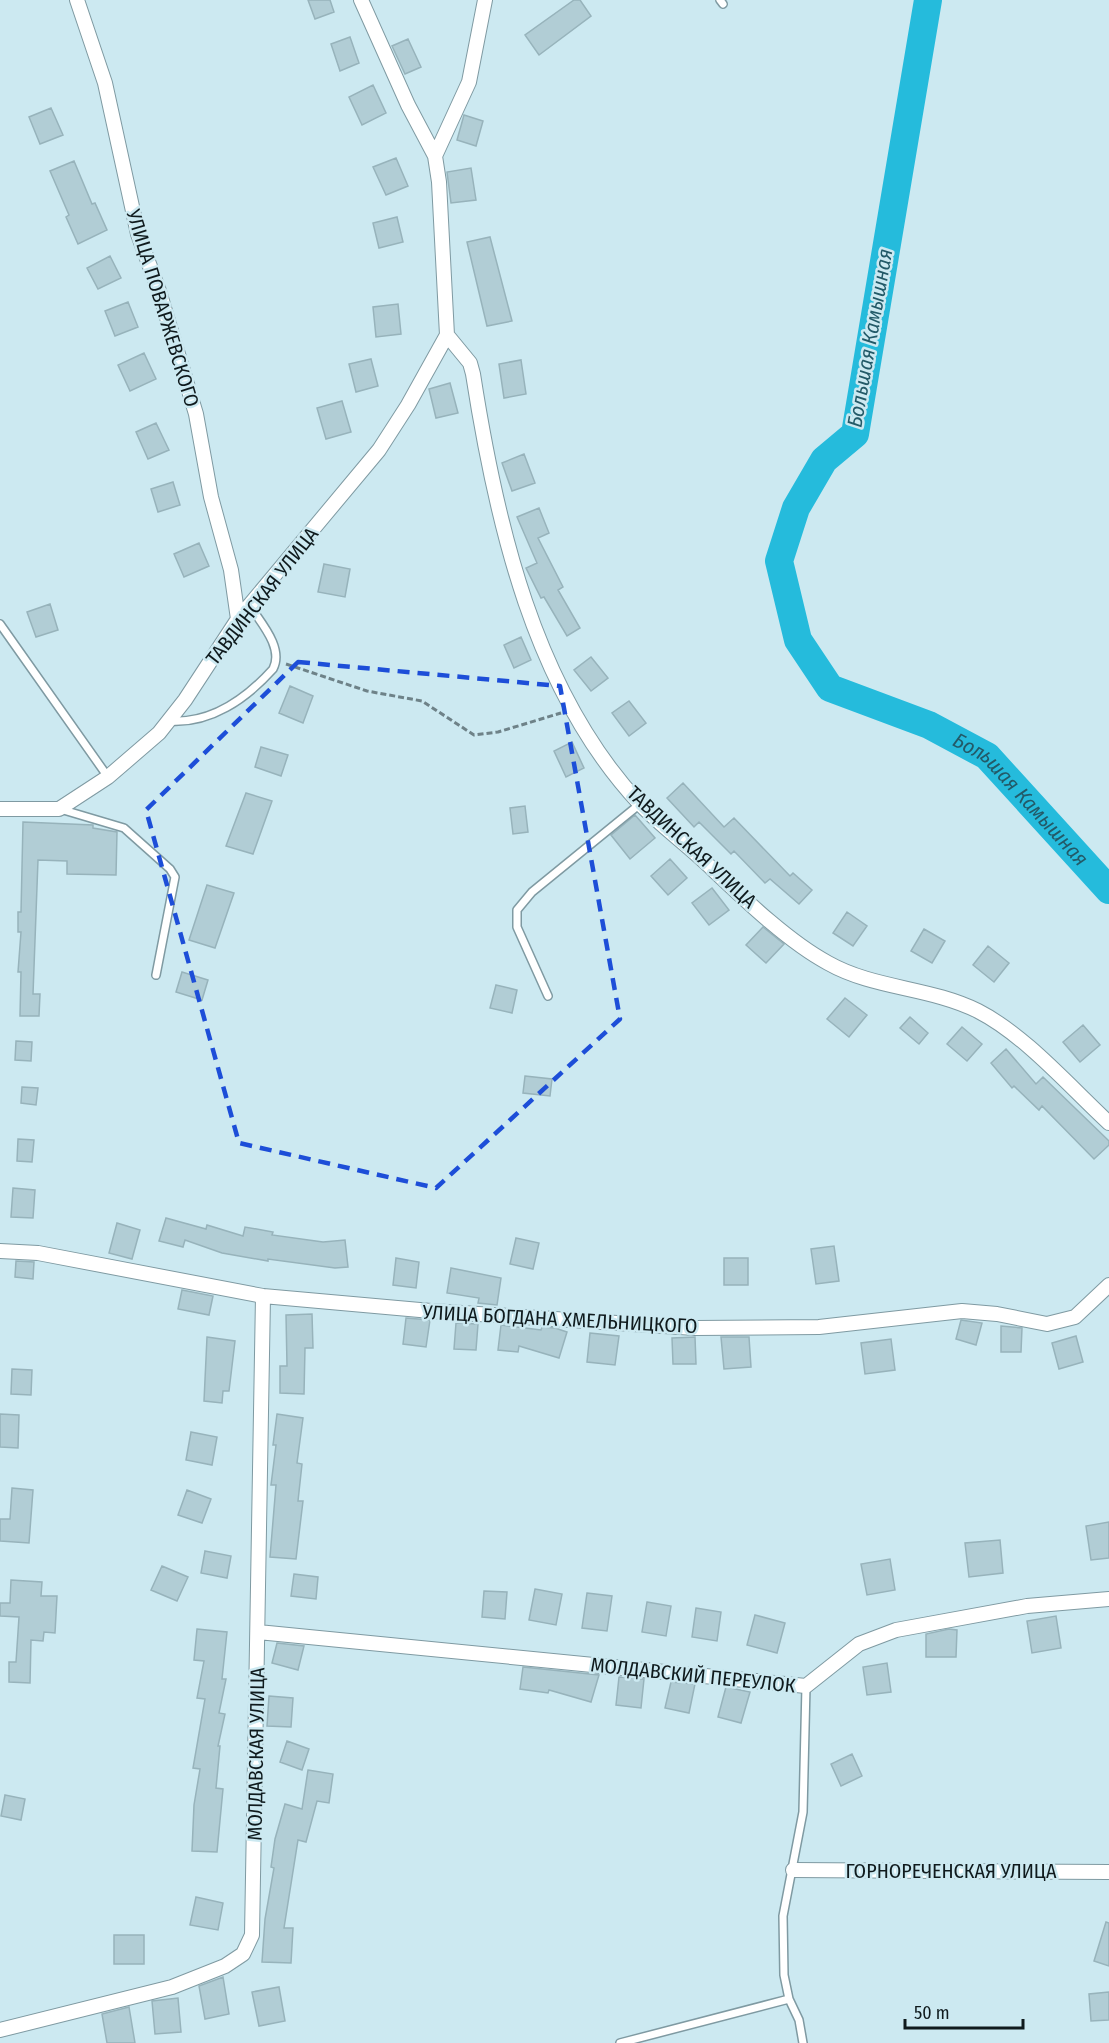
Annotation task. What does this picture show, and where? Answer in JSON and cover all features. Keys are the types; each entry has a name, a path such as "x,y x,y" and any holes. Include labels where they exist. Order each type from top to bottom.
{"street":[{"name":"УЛИЦА ПОВАРЖЕВСКОГО","path":"76,0 105,82 138,234 159,291 196,414 211,497 231,570 238,620"},
{"path":"361,0 408,105 435,156 439,182 447,335"},
{"path":"435,156 469,82 485,0"},
{"name":"ТАВДИНСКАЯ УЛИЦА","path":"59,809 108,777 140,751 169,721 238,620 379,450 408,405 447,335 470,363 507,546 538,636 599,752 640,804 737,892 826,962 870,980 938,997 978,1011 1000,1025 1032,1052 1109,1123"},
{"path":"0,809 59,809"},
{"name":"УЛИЦА БОГДАНА ХМЕЛЬНИЦКОГО","path":"0,1251 38,1253 263,1296 431,1311 695,1328 819,1327 962,1311 997,1314 1047,1324 1075,1317 1109,1285"},
{"name":"МОЛДАВСКАЯ УЛИЦА","path":"0,2030 172,1987 225,1966 243,1954 252,1935 263,1296"},
{"name":"МОЛДАВСКИЙ ПЕРЕУЛОК","path":"258,1632 806,1686 859,1644 896,1630 1028,1606 1109,1599"},
{"name":"ГОРНОРЕЧЕНСКАЯ УЛИЦА","path":"793,1870 1109,1872"}],"lane":[{"path":"169,721 196,721 232,705 264,679 277,661 276,651 266,630 250,606"},
{"path":"0,624 108,777"},
{"path":"548,996 517,927 517,910 532,892 640,804"},
{"path":"59,809 124,828 170,869 175,878 156,975"},
{"path":"803,2043 799,2020 789,1999 784,1975 783,1916 803,1812 806,1686"},
{"path":"620,2043 789,1999"}],"path":[{"path":"277,661 367,691 422,701 444,713 465,731 474,735 535,723 574,708"}],"highlighted area":[{"path":"298,662 560,686 620,1019 436,1188 239,1143 146,810"}],"building":[{"path":"308,0 330,0 334,12 315,19"},
{"path":"574,0 580,0 591,16 539,55 525,35"},
{"path":"350,37 359,63 340,71 331,44"},
{"path":"408,39 421,67 405,74 392,46"},
{"path":"373,85 386,113 362,125 349,97"},
{"path":"51,108 63,135 40,144 29,117"},
{"path":"464,115 483,121 476,146 457,140"},
{"path":"396,158 408,186 386,195 373,167"},
{"path":"74,161 92,204 95,203 107,230 78,244 66,217 69,215 50,171"},
{"path":"471,168 476,200 451,203 447,172"},
{"path":"397,217 403,242 379,248 373,223"},
{"path":"490,237 512,321 487,326 467,242"},
{"path":"110,256 121,278 98,289 87,268"},
{"path":"128,302 138,327 115,336 105,311"},
{"path":"398,304 401,334 376,337 373,307"},
{"path":"144,353 156,379 130,391 118,365"},
{"path":"371,359 378,386 356,392 349,364"},
{"path":"521,360 526,394 504,398 499,364"},
{"path":"450,383 458,413 436,418 429,389"},
{"path":"342,401 351,432 326,439 317,408"},
{"path":"156,423 169,450 148,459 136,432"},
{"path":"524,454 535,483 512,491 502,463"},
{"path":"173,482 180,505 158,512 151,489"},
{"path":"539,508 549,533 538,538 563,587 558,590 580,628 567,636 544,597 541,598 526,568 537,563 517,517"},
{"path":"199,543 209,566 184,577 174,554"},
{"path":"324,564 350,569 345,597 318,592"},
{"path":"50,604 58,630 36,637 27,612"},
{"path":"521,637 531,660 514,668 504,645"},
{"path":"591,657 608,678 591,691 574,670"},
{"path":"290,686 313,696 303,723 279,713"},
{"path":"629,701 646,723 629,736 612,713"},
{"path":"572,742 584,768 566,777 554,751"},
{"path":"261,747 288,755 281,776 255,767"},
{"path":"683,783 724,827 734,818 790,876 793,873 812,890 799,904 770,879 765,883 734,851 731,854 699,822 694,827 667,798"},
{"path":"246,793 272,801 253,854 226,846"},
{"path":"525,806 528,832 513,834 510,808"},
{"path":"635,815 655,838 630,859 611,835"},
{"path":"23,822 93,825 93,828 117,832 116,875 67,874 67,861 38,860 33,994 40,994 39,1016 20,1016 21,972 18,972 21,932 18,932 18,912 21,912"},
{"path":"670,859 687,878 668,895 651,876"},
{"path":"207,885 234,893 215,948 189,940"},
{"path":"712,888 729,910 709,925 692,903"},
{"path":"847,912 867,926 853,946 833,933"},
{"path":"763,927 784,944 766,963 746,945"},
{"path":"924,929 945,941 932,963 911,951"},
{"path":"988,946 1009,963 994,982 973,965"},
{"path":"182,972 208,980 202,1000 176,992"},
{"path":"496,985 517,990 512,1013 490,1008"},
{"path":"845,998 867,1015 849,1037 827,1019"},
{"path":"910,1017 928,1033 919,1044 900,1028"},
{"path":"1083,1025 1100,1045 1080,1062 1063,1042"},
{"path":"962,1027 982,1044 967,1061 947,1044"},
{"path":"16,1041 32,1042 31,1061 15,1060"},
{"path":"1006,1049 1036,1084 1043,1077 1109,1141 1109,1145 1094,1159 1042,1106 1039,1110 1014,1086 1012,1088 991,1063"},
{"path":"525,1076 552,1079 550,1096 523,1093"},
{"path":"22,1087 38,1088 36,1105 21,1103"},
{"path":"18,1139 34,1140 32,1162 17,1161"},
{"path":"13,1188 35,1190 33,1218 11,1217"},
{"path":"166,1218 206,1229 207,1225 243,1236 245,1227 273,1232 272,1235 323,1242 345,1240 348,1267 335,1268 268,1259 268,1261 222,1253 185,1240 183,1247 159,1241"},
{"path":"117,1223 140,1230 132,1259 109,1253"},
{"path":"516,1238 539,1243 533,1269 510,1264"},
{"path":"834,1246 839,1281 816,1284 811,1249"},
{"path":"396,1258 419,1262 416,1288 393,1285"},
{"path":"724,1258 748,1258 748,1285 724,1285"},
{"path":"16,1261 34,1262 33,1279 15,1277"},
{"path":"451,1268 501,1278 497,1305 478,1303 479,1298 447,1293"},
{"path":"182,1290 213,1296 209,1315 178,1309"},
{"path":"312,1314 313,1348 305,1348 304,1394 280,1393 280,1366 287,1366 286,1315"},
{"path":"406,1318 430,1320 426,1347 403,1344"},
{"path":"961,1320 982,1323 976,1345 956,1339"},
{"path":"456,1323 478,1324 476,1350 454,1349"},
{"path":"501,1325 541,1330 542,1327 555,1328 567,1332 559,1358 519,1346 518,1352 498,1350"},
{"path":"1001,1326 1022,1328 1021,1352 1001,1352"},
{"path":"590,1333 619,1336 615,1365 587,1362"},
{"path":"1076,1336 1083,1362 1059,1369 1052,1343"},
{"path":"207,1337 235,1341 229,1391 223,1391 222,1403 204,1401"},
{"path":"695,1337 696,1364 673,1364 672,1338"},
{"path":"721,1337 749,1337 751,1367 724,1369"},
{"path":"891,1339 895,1370 865,1374 861,1343"},
{"path":"12,1369 32,1370 31,1395 11,1394"},
{"path":"0,1414 19,1415 18,1448 0,1447"},
{"path":"277,1414 303,1418 297,1463 302,1464 298,1501 303,1501 296,1559 270,1557 276,1485 271,1485"},
{"path":"191,1432 217,1437 212,1465 186,1460"},
{"path":"12,1488 33,1490 29,1543 0,1541 0,1519 10,1519"},
{"path":"187,1490 211,1499 202,1523 178,1515"},
{"path":"1109,1522 1109,1558 1091,1560 1086,1526"},
{"path":"1000,1540 1003,1573 969,1577 965,1543"},
{"path":"205,1551 231,1556 227,1578 201,1573"},
{"path":"890,1559 895,1590 867,1595 861,1564"},
{"path":"162,1566 188,1577 177,1601 151,1590"},
{"path":"294,1574 318,1577 316,1599 291,1596"},
{"path":"11,1580 42,1582 41,1596 57,1596 55,1633 44,1632 43,1641 31,1640 30,1683 9,1682 9,1662 16,1662 19,1617 0,1616 0,1603 10,1603"},
{"path":"535,1589 562,1594 556,1625 529,1620"},
{"path":"484,1591 507,1592 505,1619 482,1617"},
{"path":"587,1593 612,1596 607,1631 582,1628"},
{"path":"647,1602 671,1606 666,1636 642,1632"},
{"path":"696,1608 721,1612 717,1641 692,1637"},
{"path":"755,1615 785,1623 777,1653 747,1645"},
{"path":"1056,1616 1061,1648 1032,1653 1027,1621"},
{"path":"197,1629 227,1632 222,1679 226,1679 219,1713 225,1714 218,1746 220,1746 216,1788 223,1789 217,1852 192,1851 194,1805 200,1769 193,1768 205,1699 197,1698 204,1661 194,1660"},
{"path":"949,1629 957,1630 956,1657 926,1657 926,1634"},
{"path":"277,1643 304,1646 298,1670 272,1663"},
{"path":"887,1663 891,1692 867,1695 863,1667"},
{"path":"523,1667 599,1675 591,1702 549,1690 548,1693 520,1689"},
{"path":"619,1677 644,1679 641,1708 616,1705"},
{"path":"671,1682 695,1684 689,1713 665,1708"},
{"path":"726,1687 750,1692 741,1723 718,1717"},
{"path":"269,1696 293,1698 291,1727 267,1726"},
{"path":"287,1741 309,1749 302,1770 280,1762"},
{"path":"852,1754 862,1776 841,1786 831,1764"},
{"path":"308,1770 333,1774 329,1803 317,1801 306,1842 298,1840 284,1928 293,1928 291,1963 262,1962 265,1919 274,1868 271,1867 275,1839 285,1804 302,1809"},
{"path":"5,1795 25,1799 21,1820 1,1816"},
{"path":"196,1897 223,1903 218,1930 190,1925"},
{"path":"1106,1922 1109,1923 1109,1966 1094,1961"},
{"path":"114,1935 144,1935 144,1964 114,1964"},
{"path":"223,1977 229,2014 205,2019 199,1986"},
{"path":"279,1987 285,2021 259,2026 252,1992"},
{"path":"1109,1992 1109,2020 1091,2021 1089,1994"},
{"path":"178,1998 181,2032 155,2034 152,2001"},
{"path":"129,2007 135,2043 107,2043 102,2014"}],"waterway":[{"name":"Большая Камышная","path":"928,0 855,434 824,460 796,508 779,561 798,640 830,688 929,725 987,756 1109,890"}]}
